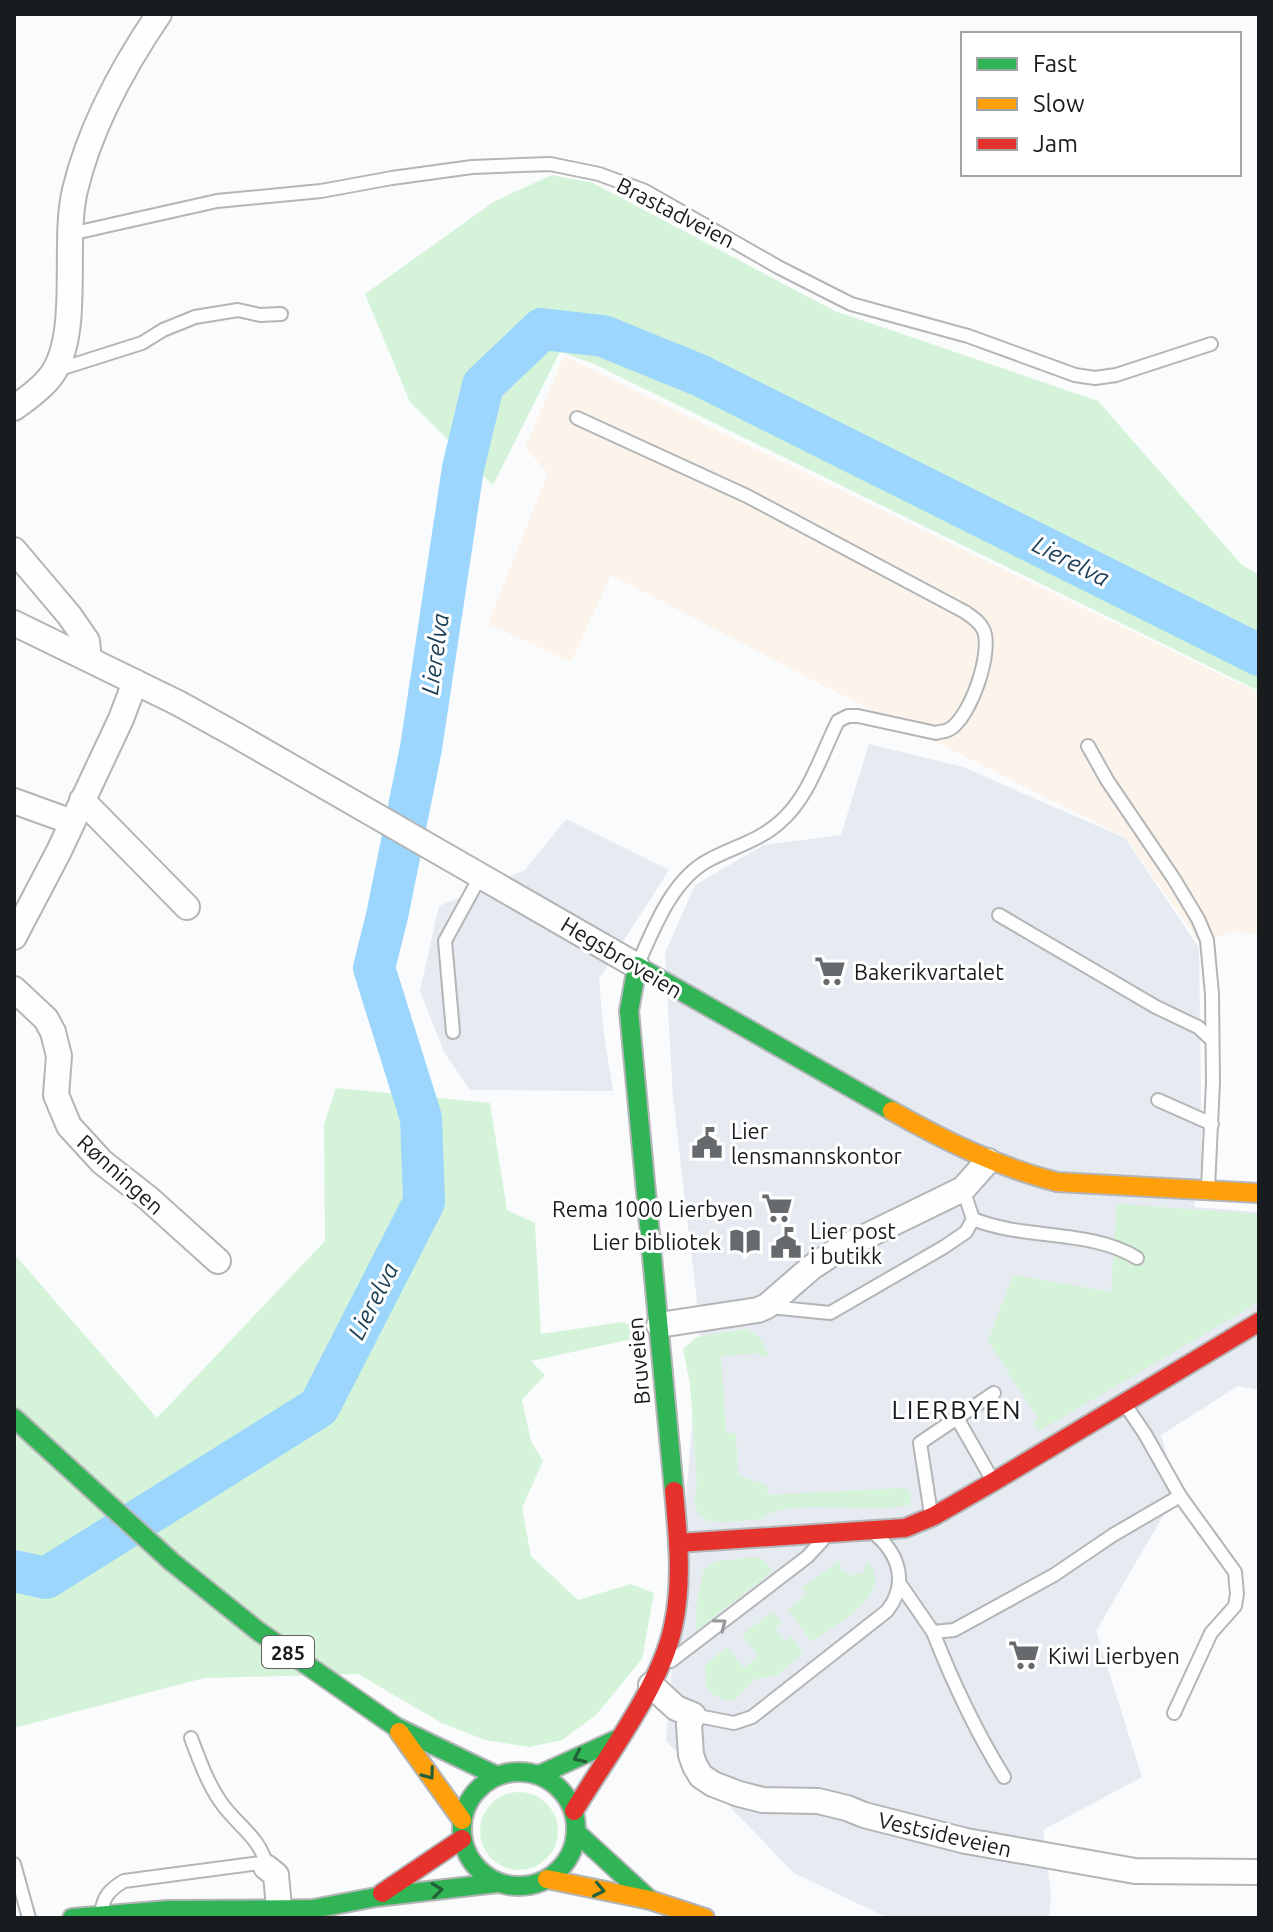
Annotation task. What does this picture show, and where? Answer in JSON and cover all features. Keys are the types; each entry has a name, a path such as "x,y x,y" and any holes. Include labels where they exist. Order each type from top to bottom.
{"street":[{"path":"14,408 40,388 61,356 68,329 70,234 75,190 107,103 159,14"},
{"path":"14,550 87,641 89,659"},
{"name":"Hegsbroveien","path":"14,623 223,727 637,966 928,1131 988,1161 1057,1182 1259,1193"},
{"path":"14,937 121,719 135,682"},
{"path":"14,801 77,811 187,907"},
{"name":"Bruveien","path":"574,1811 655,1678 675,1616 678,1543 629,1011 637,966"},
{"name":"Rønningen","path":"14,989 46,1019 53,1032 59,1056 56,1095 69,1126 102,1162 148,1198 218,1261"},
{"path":"659,1325 767,1306 812,1267 838,1250 963,1189 988,1161"},
{"path":"678,1543 905,1528 993,1482 1259,1322"},
{"name":"285","path":"14,1418 184,1572 258,1631 396,1727 497,1776 518,1772 539,1775"},
{"path":"655,1678 676,1708 693,1715"},
{"name":"Vestsideveien","path":"693,1715 689,1725 695,1766 701,1776 713,1784 739,1794 763,1800 818,1801 966,1841 1135,1871 1259,1872"},
{"name":"285","path":"396,1727 462,1830 474,1865 497,1883"},
{"path":"539,1775 618,1739"},
{"path":"72,1918 168,1910 280,1914 376,1897 497,1883 526,1886 547,1879 568,1860 577,1833 574,1811 563,1792 539,1775"},
{"path":"376,1897 462,1830 474,1794 497,1776"},
{"path":"577,1833 650,1900"},
{"path":"266,1867 276,1875 280,1914"},
{"path":"547,1879 650,1900 705,1918"}],"lane":[{"name":"Brastadveien","path":"70,234 217,201 321,191 472,167 550,164 599,174 645,191 780,268 851,304 968,336 1075,375 1095,378 1116,375 1211,344"},
{"path":"54,371 142,343 163,330 195,317 238,310 260,315 281,314"},
{"path":"577,418 747,496 965,612 982,627 986,638 987,650 977,684 962,715 948,731 936,733 858,716 848,716 838,721 802,798 780,822 762,835 693,871 667,906 637,966"},
{"path":"1088,746 1198,919 1209,954 1212,1124 1208,1191"},
{"path":"453,1032 445,941 476,872"},
{"path":"999,915 1089,969 1198,1027 1211,1039"},
{"path":"1158,1100 1212,1124"},
{"path":"767,1306 830,1313 944,1247 966,1232 973,1219 963,1189"},
{"path":"973,1219 995,1228 1118,1246 1137,1258"},
{"path":"931,1517 920,1443 994,1393"},
{"path":"1123,1403 1145,1434 1180,1496 1235,1572 1235,1606 1211,1633 1174,1713"},
{"path":"957,1418 993,1482"},
{"path":"933,1632 954,1630 1054,1575 1113,1535 1180,1496"},
{"path":"869,1530 891,1552 900,1584 933,1632 955,1688 1004,1777"},
{"path":"655,1678 807,1557 828,1534"},
{"path":"693,1715 734,1723 752,1717 887,1611 897,1596 900,1584"},
{"path":"191,1738 220,1801 259,1845 266,1867"},
{"path":"101,1914 103,1901 110,1890 124,1881 260,1863 266,1867"},
{"path":"14,1864 29,1918"}],"shaded area":[{"path":"564,356 1259,693 1259,935 1235,931 1200,943 1125,837 611,575 571,662 488,624 548,473 525,448"},
{"path":"869,744 963,767 1125,838 1199,948 1202,1162 1194,1207 1259,1212 1259,1390 1238,1386 1161,1435 1177,1492 1096,1631 1142,1777 1043,1830 1051,1896 1049,1918 888,1918 794,1873 666,1741 700,1328 673,1097 665,953 695,885 764,845 841,835"},
{"path":"566,819 669,870 599,979 613,1091 470,1090 444,1052 420,991 439,906 525,870"}],"green space":[{"path":"552,175 593,183 835,311 1098,401 1241,564 1259,575 1259,691 592,363 560,352 493,485 410,402 365,294 495,201"},
{"path":"336,1088 490,1103 507,1210 535,1223 541,1334 623,1322 633,1325 632,1339 531,1361 545,1375 522,1400 531,1441 543,1461 522,1508 531,1556 578,1600 631,1584 654,1593 642,1659 596,1715 562,1740 529,1747 485,1740 442,1723 358,1674 204,1678 14,1728 14,1254 157,1418 325,1241 324,1124"},
{"path":"1117,1204 1259,1214 1259,1302 1039,1431 1033,1422 1038,1418 988,1341 1013,1275 1111,1292"},
{"path":"746,1329 761,1338 768,1356 759,1356 758,1353 721,1356 726,1433 736,1433 738,1475 767,1486 768,1495 902,1488 910,1491 911,1504 878,1508 789,1508 762,1519 726,1522 708,1521 698,1513 694,1503 697,1484 690,1384 683,1349 697,1337"},
{"path":"757,1557 773,1571 696,1631 697,1600 704,1569 716,1561"},
{"path":"840,1560 841,1569 851,1576 863,1573 868,1562 875,1574 874,1586 859,1608 812,1642 788,1610 807,1594 802,1588"},
{"path":"773,1612 781,1623 775,1629 785,1641 791,1636 803,1653 777,1675 755,1679 736,1698 728,1701 712,1694 706,1686 705,1665 727,1647 744,1668 758,1656 742,1634"},
{"path":"511,1792 527,1792 541,1798 552,1809 558,1831 552,1853 541,1864 527,1870 511,1870 497,1864 486,1853 480,1839 480,1823 486,1809 497,1798"}],"waterway":[{"name":"Lierelva","path":"14,1571 46,1578 319,1407 424,1202 421,1118 374,968 421,748 463,468 483,385 542,329 603,336 699,375 1259,655"}],"traffic: fast":[{"path":"674,1491 629,1011 637,966 892,1111"},
{"path":"14,1418 172,1562 258,1631 396,1727 497,1776"},
{"path":"539,1775 618,1739"},
{"path":"519,1772 551,1781 567,1797 576,1829 567,1861 551,1877 519,1886 487,1877 471,1861 462,1829 471,1797 487,1781 519,1772"},
{"path":"577,1833 650,1900"},
{"path":"72,1918 168,1910 313,1909 376,1897 497,1883"}],"traffic: slow":[{"path":"892,1111 972,1152 1057,1182 1259,1193"},
{"path":"399,1732 462,1820"},
{"path":"547,1879 650,1900 705,1918"}],"traffic: jam":[{"path":"678,1543 905,1528 934,1516 993,1482 1259,1322"},
{"path":"574,1811 631,1722 666,1650 676,1610 679,1576 674,1491"},
{"path":"382,1893 462,1839"}],"place":[{"name":"Bakerikvartalet","path":"830,971"},
{"name":"Lier lensmannskontor","path":"707,1143"},
{"name":"Rema 1000 Lierbyen","path":"777,1208"},
{"name":"Lier bibliotek","path":"745,1241"},
{"name":"Lier post i butikk","path":"786,1243"},
{"name":"Kiwi Lierbyen","path":"1024,1655"}],"district":[{"name":"LIERBYEN","path":"957,1409"}]}
